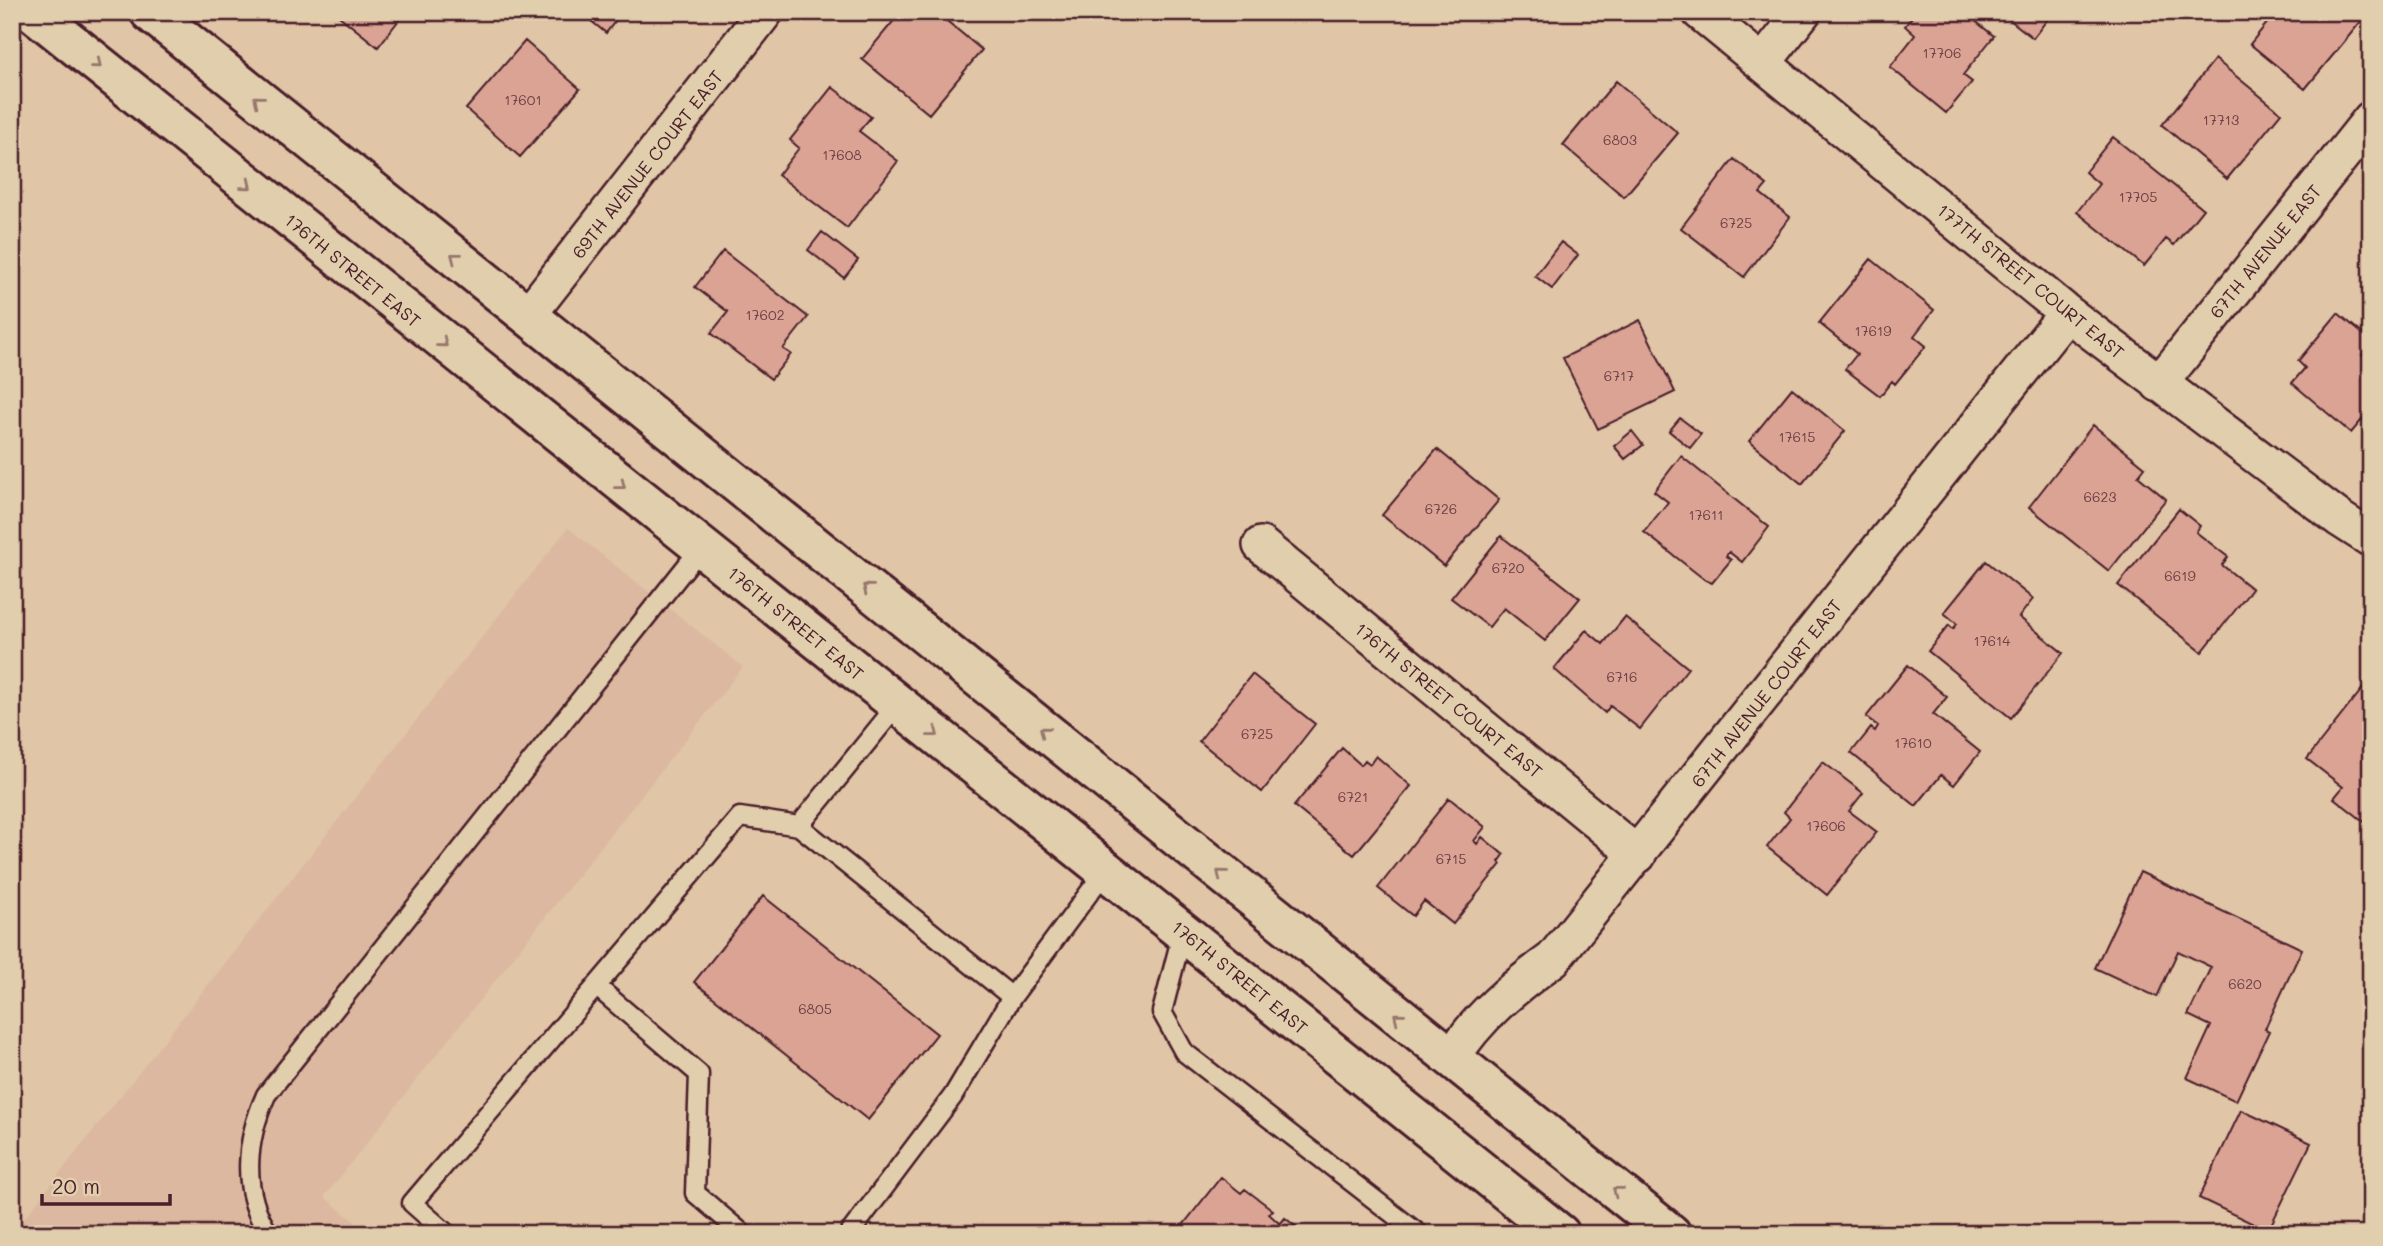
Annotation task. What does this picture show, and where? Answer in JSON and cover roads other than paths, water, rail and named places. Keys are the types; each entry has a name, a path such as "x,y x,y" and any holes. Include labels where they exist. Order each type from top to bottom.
{"main road":[{"path":"150,12 1671,1234"},
{"name":"176TH STREET EAST","path":"43,15 701,548 1560,1234"}],"street":[{"name":"69TH AVENUE COURT EAST","path":"527,315 765,12"},
{"name":"177TH STREET COURT EAST","path":"1700,12 2067,313 2371,539"},
{"path":"1763,63 1804,12"},
{"name":"67TH AVENUE EAST","path":"2159,384 2371,119"},
{"name":"67TH AVENUE COURT EAST","path":"1451,1059 1463,1040 1503,996 1553,959 2067,313"},
{"name":"176TH STREET COURT EAST","path":"1261,545 1638,855"}],"lane":[{"path":"269,1234 254,1203 249,1175 252,1134 266,1095 701,548"},
{"path":"799,826 898,704"},
{"path":"447,1234 412,1203 740,817 799,826 1012,997"},
{"path":"849,1234 953,1096 1012,997 1106,870"},
{"path":"1183,931 1162,1012 1184,1052 1419,1234"},
{"path":"596,986 699,1074 695,1194 743,1234"}]}
